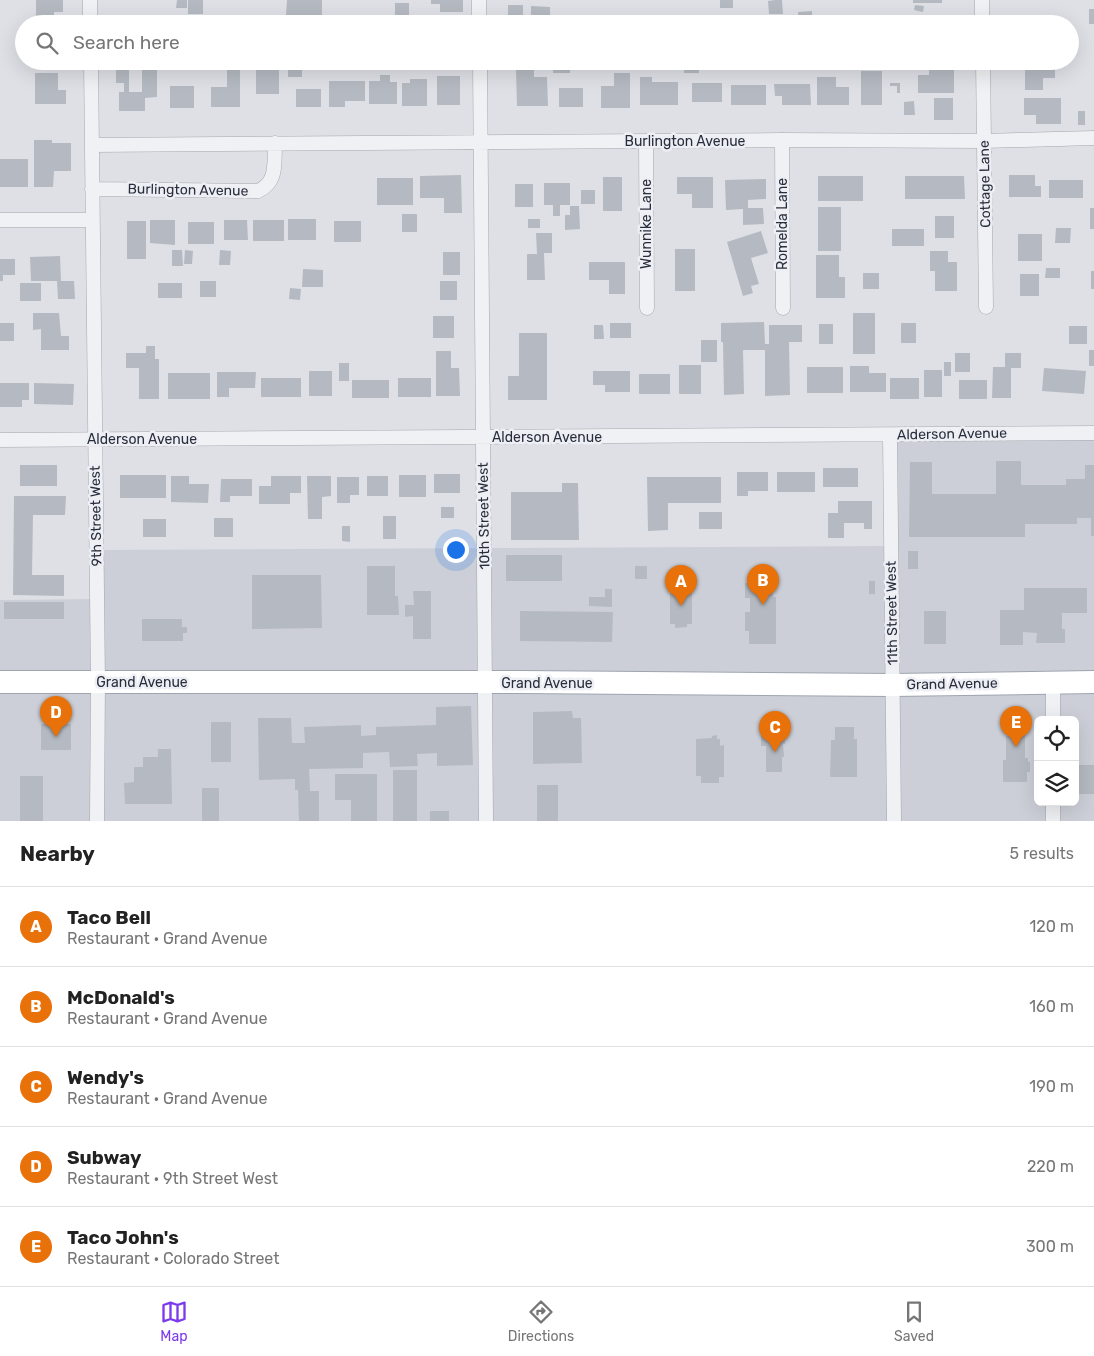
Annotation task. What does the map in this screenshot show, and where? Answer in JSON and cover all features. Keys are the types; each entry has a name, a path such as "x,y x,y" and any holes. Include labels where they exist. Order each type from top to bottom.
{"main road":[{"name":"Grand Avenue","path":"0,682 485,682 892,685 1094,682"}],"street":[{"path":"90,0 90,15"},
{"path":"479,0 479,15"},
{"path":"982,0 982,15"},
{"name":"9th Street West","path":"91,70 98,682 97,821"},
{"name":"10th Street West","path":"480,70 486,821"},
{"name":"Cottage Lane","path":"983,70 986,307"},
{"name":"Burlington Avenue","path":"92,145 782,140 984,141 1094,138"},
{"name":"Romelda Lane","path":"782,140 783,308"},
{"name":"Wunnike Lane","path":"646,141 647,308"},
{"name":"Burlington Avenue","path":"92,189 258,191 267,187 273,177 275,143"},
{"path":"0,220 92,220"},
{"name":"Alderson Avenue","path":"0,440 1094,433"},
{"name":"11th Street West","path":"890,435 894,821"},
{"path":"1053,682 1053,716"},
{"path":"1053,806 1053,821"}],"shaded area":[{"path":"1094,433 1094,821 0,821 0,600 97,599 97,550 891,546 890,435"}],"building":[{"path":"36,0 63,0 63,12 54,12 54,15 36,15"},
{"path":"177,0 187,0 187,8 176,8"},
{"path":"188,0 203,0 203,14 188,14"},
{"path":"287,0 322,0 322,15 286,15"},
{"path":"431,0 463,0 463,12 440,12 440,4 431,4"},
{"path":"720,0 733,0 733,8 720,8"},
{"path":"782,0 783,14 769,14 768,1"},
{"path":"913,0 942,0 942,3 913,3"},
{"path":"395,3 409,3 409,15 395,15"},
{"path":"508,5 523,5 523,15 508,15"},
{"path":"915,5 924,6 923,12 914,10"},
{"path":"531,6 550,7 550,15 531,15"},
{"path":"1089,9 1094,9 1094,24 1089,24"},
{"path":"812,11 812,15 798,15 798,12"},
{"path":"116,70 129,70 129,92 142,92 142,70 157,70 157,97 145,98 145,111 119,111 119,92 124,92 124,83 116,83"},
{"path":"227,70 240,70 240,107 211,107 211,87 227,87"},
{"path":"256,70 279,70 279,94 256,94"},
{"path":"288,70 302,70 302,77 288,77"},
{"path":"516,70 534,70 534,77 547,77 548,106 517,106"},
{"path":"553,70 570,70 570,73 553,73"},
{"path":"684,70 699,70 699,73 684,73"},
{"path":"929,70 954,70 954,93 918,93 918,75 929,75"},
{"path":"1025,70 1055,70 1055,78 1043,78 1043,90 1025,90"},
{"path":"861,71 882,71 882,105 861,105"},
{"path":"35,73 58,73 58,90 66,90 66,104 35,104"},
{"path":"614,73 630,73 630,108 601,108 601,86 614,86"},
{"path":"380,75 390,75 390,82 397,82 397,104 369,104 369,81 380,81"},
{"path":"437,76 460,76 460,105 437,105"},
{"path":"640,77 652,77 652,82 678,82 678,105 640,105"},
{"path":"817,77 836,77 836,87 849,87 849,105 817,105"},
{"path":"410,79 427,79 427,106 402,106 402,83 410,83"},
{"path":"329,81 365,81 365,101 345,101 345,107 329,107"},
{"path":"692,83 722,83 722,102 692,102"},
{"path":"890,83 900,83 900,93 897,93 897,86 890,86"},
{"path":"774,84 810,84 811,105 782,105 782,96 775,96"},
{"path":"731,85 766,85 766,105 731,105"},
{"path":"170,86 194,86 194,108 170,108"},
{"path":"559,88 583,88 583,107 559,107"},
{"path":"296,89 321,89 321,107 296,107"},
{"path":"934,98 953,98 953,120 934,120"},
{"path":"1024,98 1061,98 1061,124 1036,124 1036,115 1024,115"},
{"path":"914,101 915,115 904,115 904,102"},
{"path":"1078,111 1085,111 1085,125 1078,125"},
{"path":"34,140 52,140 52,143 71,143 71,171 54,171 53,187 34,187"},
{"path":"0,159 28,159 28,187 0,187"},
{"path":"461,175 462,213 444,213 444,198 420,198 420,176"},
{"path":"1009,175 1035,175 1035,186 1041,186 1041,197 1009,197"},
{"path":"818,176 863,176 863,201 818,201"},
{"path":"905,176 964,176 965,199 905,199"},
{"path":"603,177 622,177 622,211 603,211"},
{"path":"677,177 713,177 713,208 692,208 692,194 677,194"},
{"path":"377,178 413,178 413,205 377,205"},
{"path":"766,179 766,199 748,200 748,208 763,208 764,224 743,225 743,209 726,210 725,180"},
{"path":"1049,180 1083,180 1083,198 1049,198"},
{"path":"544,183 570,183 570,205 560,205 560,216 553,216 553,205 544,205"},
{"path":"515,184 533,184 533,207 515,207"},
{"path":"581,190 595,190 595,204 581,204"},
{"path":"570,206 579,206 580,229 565,230 565,215 570,215"},
{"path":"818,207 841,207 841,251 818,251"},
{"path":"1090,208 1094,208 1094,229 1090,229"},
{"path":"402,214 417,214 417,232 402,232"},
{"path":"935,216 954,216 954,238 935,238"},
{"path":"288,219 316,219 316,240 288,240"},
{"path":"528,219 540,219 540,228 528,228"},
{"path":"150,220 175,220 175,245 150,243"},
{"path":"224,220 247,220 248,240 224,240"},
{"path":"253,220 284,220 284,241 253,241"},
{"path":"127,221 146,221 146,259 127,259"},
{"path":"334,221 361,221 361,242 334,242"},
{"path":"188,222 214,222 214,244 188,244"},
{"path":"1056,228 1071,228 1070,243 1055,243"},
{"path":"892,229 924,229 924,246 892,246"},
{"path":"761,231 768,253 751,258 759,284 751,286 753,293 743,296 727,242"},
{"path":"536,233 552,233 552,253 544,253 545,280 527,280 527,254 537,254"},
{"path":"1018,234 1042,234 1042,261 1018,261"},
{"path":"675,249 695,249 695,291 675,291"},
{"path":"172,250 182,250 183,266 172,266"},
{"path":"185,250 193,251 192,264 184,264"},
{"path":"220,250 231,251 230,265 219,265"},
{"path":"930,251 948,251 948,262 957,262 957,291 935,291 935,271 930,271"},
{"path":"443,252 460,252 460,275 443,275"},
{"path":"816,255 839,255 839,277 845,277 845,298 816,298"},
{"path":"60,256 61,281 74,281 75,299 58,299 57,281 31,281 30,257"},
{"path":"0,259 15,259 15,275 3,275 3,281 0,281"},
{"path":"589,262 625,262 625,294 609,294 609,280 589,280"},
{"path":"1046,268 1060,268 1060,278 1045,278"},
{"path":"303,269 323,270 323,287 302,287"},
{"path":"1091,271 1094,271 1094,289 1091,289"},
{"path":"863,273 879,273 879,289 863,289"},
{"path":"1020,274 1039,274 1039,296 1020,296"},
{"path":"200,281 216,281 216,297 200,297"},
{"path":"440,281 457,281 457,300 440,300"},
{"path":"20,283 41,283 41,301 20,301"},
{"path":"158,283 182,283 182,298 158,298"},
{"path":"290,288 301,289 300,300 289,299"},
{"path":"33,313 59,313 61,336 69,336 69,350 41,350 41,329 33,330"},
{"path":"853,313 875,313 875,354 853,354"},
{"path":"433,316 454,316 454,338 433,338"},
{"path":"764,322 765,344 769,344 769,325 802,325 802,342 789,342 790,395 765,396 765,350 743,350 744,394 724,395 721,323"},
{"path":"0,323 14,323 14,341 0,341"},
{"path":"610,323 631,323 631,338 610,338"},
{"path":"901,323 916,323 916,343 901,343"},
{"path":"819,324 833,324 833,344 819,344"},
{"path":"594,325 603,325 604,339 594,339"},
{"path":"1069,326 1087,326 1087,344 1069,344"},
{"path":"519,333 547,333 547,400 508,400 508,376 519,376"},
{"path":"701,340 717,340 717,362 701,362"},
{"path":"146,346 155,346 155,359 159,359 159,399 139,399 139,368 126,368 126,353 146,353"},
{"path":"1089,350 1094,350 1094,366 1089,366"},
{"path":"436,351 451,351 451,368 459,368 460,396 436,396"},
{"path":"955,353 970,353 970,372 955,372"},
{"path":"1005,353 1021,353 1021,368 1011,368 1011,398 992,398 993,367 1005,367"},
{"path":"944,362 951,362 951,376 944,376"},
{"path":"339,363 349,363 349,381 339,381"},
{"path":"679,365 701,365 701,394 679,394"},
{"path":"850,366 869,366 869,373 886,373 886,392 850,392"},
{"path":"807,367 843,367 843,393 807,393"},
{"path":"1044,368 1086,371 1084,394 1042,391"},
{"path":"924,370 942,370 942,397 924,397"},
{"path":"309,371 332,371 332,396 309,396"},
{"path":"593,371 630,371 630,392 605,392 605,385 593,385"},
{"path":"217,372 256,372 255,388 229,388 229,397 217,397"},
{"path":"168,373 210,373 210,399 168,399"},
{"path":"639,374 670,374 670,394 639,394"},
{"path":"261,378 301,378 301,397 261,397"},
{"path":"398,378 431,378 431,397 398,397"},
{"path":"890,378 919,378 919,399 890,399"},
{"path":"352,380 389,380 389,398 352,398"},
{"path":"959,380 987,380 987,399 959,399"},
{"path":"0,383 29,383 29,400 22,400 22,407 0,407"},
{"path":"34,383 74,384 73,405 34,404"},
{"path":"996,461 1021,461 1021,485 1066,485 1066,479 1085,479 1085,465 1094,465 1094,536 1091,536 1091,518 1077,518 1077,524 1025,524 1025,537 909,537 910,462 932,462 932,494 996,494"},
{"path":"20,465 57,465 57,486 20,486"},
{"path":"823,468 858,468 858,487 823,487"},
{"path":"737,472 768,472 768,491 748,491 748,496 737,496"},
{"path":"777,472 815,472 815,492 777,492"},
{"path":"434,474 460,474 460,493 434,493"},
{"path":"120,475 166,475 166,498 120,498"},
{"path":"399,475 426,475 426,497 399,497"},
{"path":"171,476 189,476 189,484 209,484 208,503 171,502"},
{"path":"271,476 301,476 301,493 290,493 290,504 259,504 259,486 271,486"},
{"path":"307,476 331,476 331,496 322,497 322,519 308,519"},
{"path":"367,476 388,476 388,496 367,496"},
{"path":"337,477 359,477 359,495 350,495 350,503 337,503"},
{"path":"647,477 721,477 721,503 668,503 668,530 648,531"},
{"path":"221,479 252,479 252,496 230,496 230,502 220,502"},
{"path":"562,483 578,483 579,540 511,540 511,492 562,492"},
{"path":"14,496 66,496 65,515 33,515 32,575 64,575 64,596 13,595"},
{"path":"838,501 872,501 872,529 864,529 864,523 844,523 844,538 828,538 828,513 838,513"},
{"path":"441,507 454,507 454,518 441,518"},
{"path":"699,512 722,512 722,529 699,529"},
{"path":"383,516 396,516 396,539 383,539"},
{"path":"214,518 233,518 233,537 214,537"},
{"path":"143,519 166,519 166,537 143,537"},
{"path":"342,526 350,526 350,542 342,541"},
{"path":"908,551 918,551 918,569 908,569"},
{"path":"506,555 562,555 562,581 506,581"},
{"path":"367,566 395,566 395,596 398,596 399,615 367,615"},
{"path":"635,566 647,566 647,579 635,579"},
{"path":"252,575 321,575 322,628 252,629"},
{"path":"747,577 773,577 773,597 776,597 776,644 749,644 749,631 745,631 745,612 750,612 750,598 745,598 745,583 751,583 751,581 747,581"},
{"path":"869,581 875,581 875,594 869,594"},
{"path":"1024,588 1087,588 1087,613 1062,613 1062,629 1065,629 1065,643 1036,643 1037,633 1023,632 1023,645 1000,645 1000,610 1024,610"},
{"path":"605,589 612,589 612,607 589,606 589,597 605,597"},
{"path":"692,589 692,624 687,624 687,627 675,628 675,624 670,624 670,590"},
{"path":"413,591 431,591 431,639 413,639 413,616 405,617 405,605 414,605"},
{"path":"4,602 64,602 64,619 4,619"},
{"path":"520,611 613,612 612,642 520,641"},
{"path":"924,611 946,611 946,644 924,644"},
{"path":"142,619 182,619 182,627 187,627 187,633 183,633 183,641 142,641"},
{"path":"471,706 473,765 437,766 437,753 417,754 418,766 390,767 389,752 363,753 363,768 309,769 310,791 319,791 319,821 299,821 298,790 295,790 295,779 259,780 258,718 291,718 292,743 305,743 304,727 361,725 361,736 376,735 376,727 436,725 436,707"},
{"path":"572,711 573,718 581,718 582,763 533,764 533,712"},
{"path":"211,722 231,722 231,762 211,762"},
{"path":"41,724 71,724 71,750 41,750"},
{"path":"764,726 782,726 782,734 785,734 785,744 783,744 782,772 766,772 766,746 761,746 761,735 765,735"},
{"path":"835,727 854,727 854,739 857,739 857,777 830,777 831,740 835,740"},
{"path":"1008,728 1022,728 1022,734 1025,733 1025,758 1028,758 1028,762 1030,762 1027,782 1003,782 1003,760 1006,760"},
{"path":"717,735 717,739 720,739 720,746 724,745 724,777 719,777 719,783 701,783 701,776 696,776 696,739 712,738 712,736"},
{"path":"158,749 171,749 172,804 125,804 124,783 134,782 134,767 143,767 143,757 158,757"},
{"path":"1079,765 1094,765 1094,794 1079,794"},
{"path":"393,770 417,770 417,821 393,821"},
{"path":"335,774 377,774 377,821 351,821 351,800 335,800"},
{"path":"20,776 43,776 43,821 20,821"},
{"path":"537,785 558,785 558,821 537,821"},
{"path":"202,788 219,788 219,821 202,821"},
{"path":"430,811 449,811 449,821 430,821"}],"place":[{"name":"McDonald's","path":"763,605"},
{"name":"Taco Bell","path":"681,606"},
{"name":"Subway","path":"56,737"},
{"name":"Taco John's","path":"1016,747"},
{"name":"Wendy's","path":"775,752"}]}
